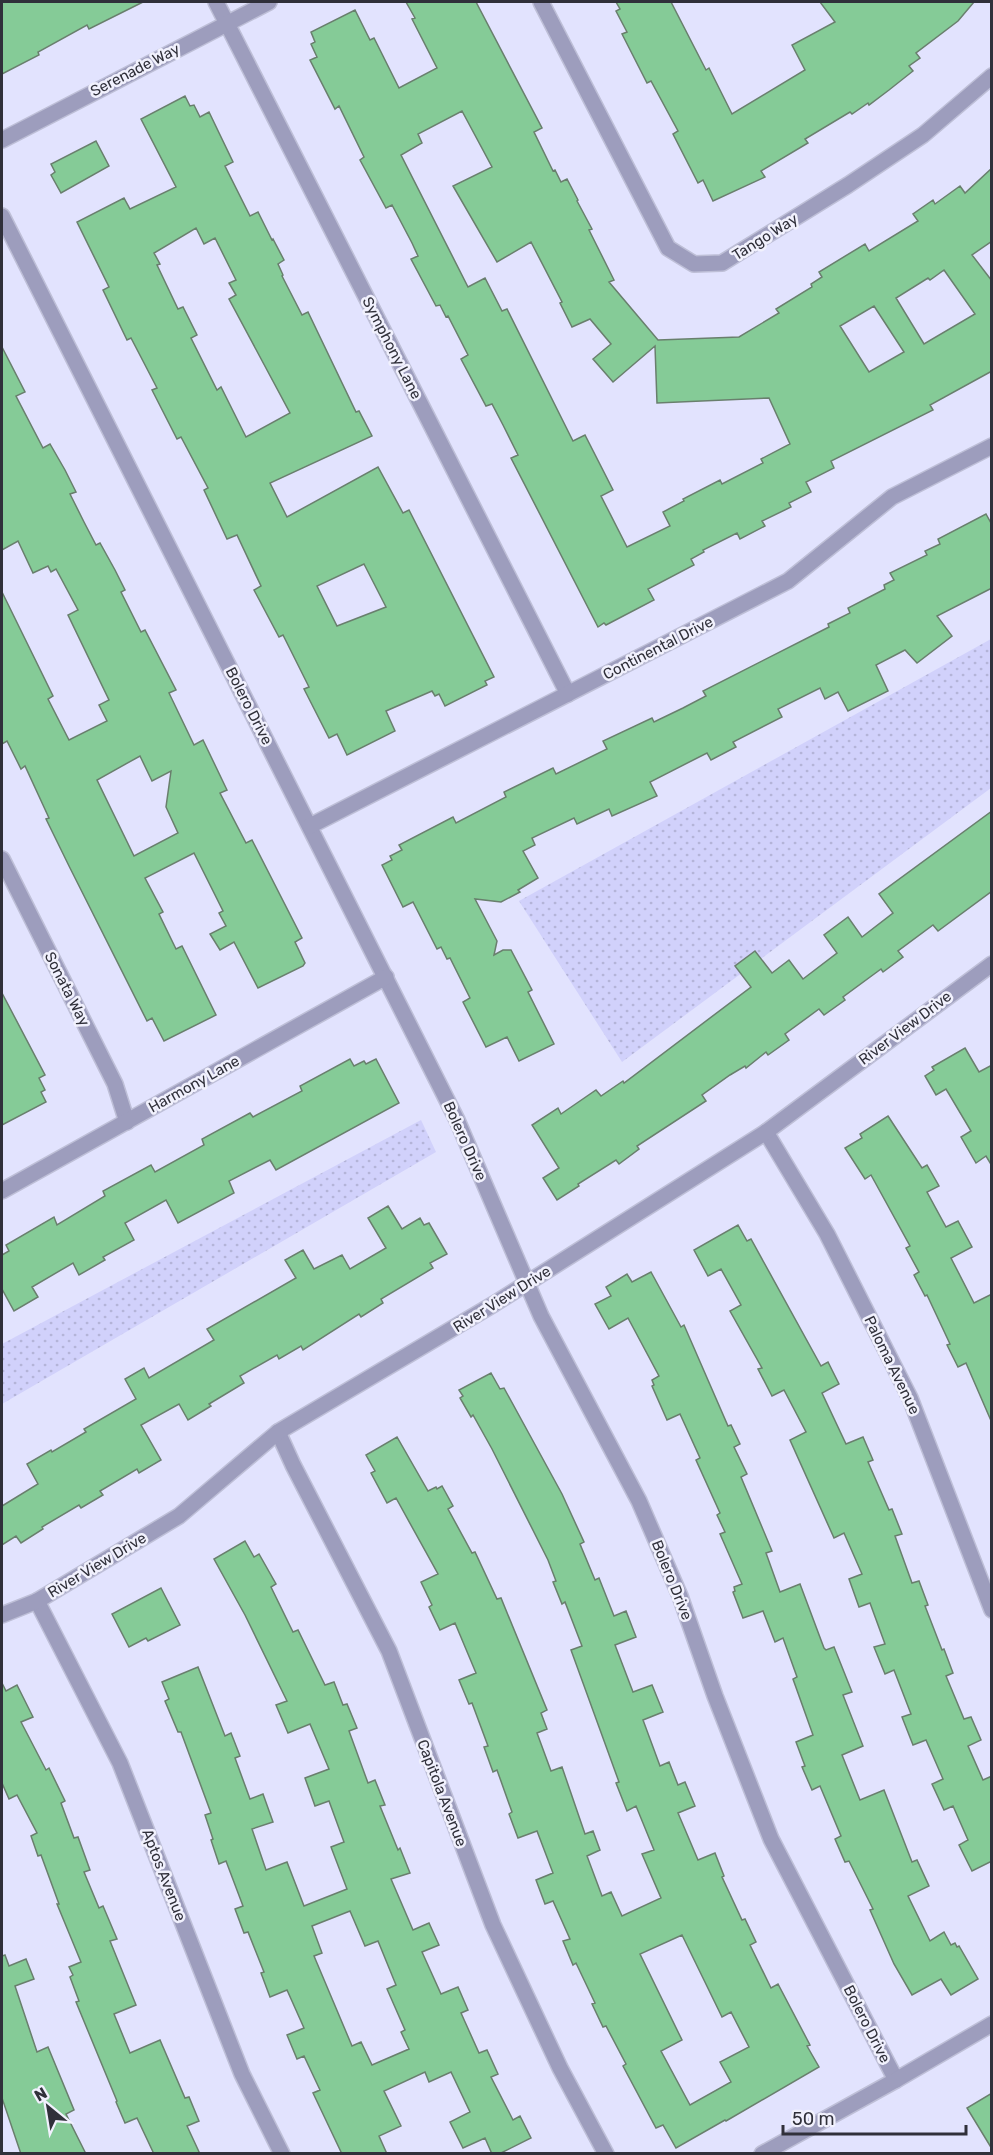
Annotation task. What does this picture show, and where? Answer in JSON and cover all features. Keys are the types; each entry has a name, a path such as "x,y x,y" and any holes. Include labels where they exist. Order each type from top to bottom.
{"street":[{"name":"Symphony Lane","path":"216,2 568,694"},
{"name":"Serenade Way","path":"2,140 270,2"},
{"name":"Tango Way","path":"541,2 668,248 694,264 722,263 848,185 923,135 992,76"},
{"name":"Bolero Drive","path":"2,216 457,1120 541,1316 639,1501 676,1585 715,1696 771,1839 896,2080"},
{"name":"Continental Drive","path":"310,826 788,581 892,497 992,446"},
{"name":"Sonata Way","path":"2,859 115,1084 127,1122"},
{"name":"River View Drive","path":"2,1615 37,1601 179,1516 278,1432 527,1283 766,1132 992,964"},
{"name":"Harmony Lane","path":"2,1191 386,977"},
{"name":"Paloma Avenue","path":"766,1132 827,1234 910,1398 992,1610"},
{"name":"Capitola Avenue","path":"278,1432 389,1651 493,1924 560,2068 606,2154"},
{"name":"Aptos Avenue","path":"37,1601 120,1763 242,2074 282,2154"},
{"path":"762,2154 992,2024"}],"shaded area":[{"path":"991,639 991,788 622,1062 519,901"},
{"path":"421,1120 436,1152 2,1404 2,1344"}],"building":[{"path":"2,2 143,2 89,29 87,25 38,52 39,55 2,74"},
{"path":"406,2 476,2 542,128 534,132 553,171 555,170 561,182 567,179 592,229 589,230 614,280 609,282 658,340 739,337 779,313 776,309 812,287 811,284 822,277 819,272 865,244 869,251 918,221 913,214 933,200 935,204 960,186 965,193 992,168 992,241 972,255 992,281 992,371 930,405 933,410 831,461 834,468 806,482 811,492 789,503 791,507 762,521 765,526 740,539 737,533 703,550 704,552 691,559 694,565 648,589 654,600 598,627 511,458 518,455 503,425 492,404 486,406 461,359 468,355 448,316 446,317 440,305 436,306 411,259 418,256 412,243 392,205 386,208 360,160 364,157 339,106 335,109 310,60 317,57 311,44 315,42 311,32 355,10 370,40 374,38 399,88 437,68 412,19 415,18","holes":["462,111 492,167 453,186 497,262 531,242 562,302 560,303 572,327 590,319 611,344 593,359 613,382 655,346 657,403 769,398 790,444 761,459 763,463 722,484 720,480 683,499 684,501 663,512 670,526 627,547 601,496 613,490 585,435 573,441 507,309 502,311 485,278 468,287 401,155 422,143 418,134","944,270 975,314 924,344 896,298","874,306 904,352 869,372 840,326"]},
{"path":"616,2 671,2 706,70 709,68 732,114 805,70 792,45 835,22 820,2 974,2 958,21 916,53 920,58 909,66 913,71 889,90 869,105 868,103 852,114 850,112 805,139 808,143 761,171 765,177 713,201 703,180 698,183 673,134 678,131 651,81 647,83 622,34 627,32 616,11 620,9"},
{"path":"185,96 190,106 194,105 200,117 209,112 233,162 225,166 250,216 258,212 273,239 284,260 278,264 282,276 302,315 308,312 356,412 359,411 372,436 270,483 287,517 378,467 403,513 409,510 494,677 485,681 487,685 445,706 439,694 435,696 432,691 386,711 395,731 347,755 337,734 329,738 304,689 309,687 283,635 279,637 254,590 261,586 237,535 227,539 204,490 208,488 181,437 177,439 152,390 157,388 131,338 127,340 103,290 109,287 77,222 124,198 130,209 176,187 141,119","holes":["196,228 204,244 215,238 236,280 229,283 236,295 229,299 290,413 246,437 221,387 217,390 191,338 197,335 183,307 178,309 157,265 160,264 154,253","364,564 386,607 337,626 317,586"]},
{"path":"96,141 109,166 61,193 51,175 55,172 51,164"},
{"path":"2,347 25,392 16,396 43,448 50,444 65,470 76,492 70,494 84,522 96,545 100,543 115,570 125,590 121,592 141,632 145,630 176,690 169,693 194,745 203,740 227,790 220,793 246,843 252,840 302,938 295,942 305,963 303,966 258,988 234,942 220,950 210,934 226,926 219,913 223,911 194,853 145,878 163,912 159,914 176,949 182,946 216,1015 164,1041 152,1018 147,1021 46,819 49,818 25,766 21,769 7,741 2,744 2,592 53,696 48,699 69,740 107,721 99,705 109,700 68,615 78,610 56,569 51,572 48,566 33,573 18,541 2,550","holes":["140,756 152,781 171,771 166,807 178,833 134,856 97,780"]},
{"path":"986,514 992,525 992,588 937,616 952,636 917,663 905,650 876,665 888,691 848,711 838,692 825,699 820,688 778,709 782,717 733,742 736,747 711,760 707,753 650,782 657,796 612,816 609,809 577,824 574,818 532,838 535,845 523,851 538,878 518,890 520,892 501,902 475,899 497,941 494,955 503,950 511,950 532,990 528,992 554,1044 519,1061 507,1037 486,1047 463,1002 470,998 450,958 447,959 441,947 437,949 413,902 403,907 382,865 392,860 390,856 402,850 399,845 453,817 456,823 506,797 504,792 553,768 556,774 607,749 603,741 652,718 654,722 683,708 706,696 703,691 829,627 828,624 850,613 848,608 885,589 884,585 894,580 890,573 927,555 925,551 940,544 938,539"},
{"path":"992,811 992,891 938,931 933,925 898,951 903,957 883,972 881,969 843,997 845,1000 824,1015 819,1009 785,1034 789,1040 768,1055 766,1052 746,1068 745,1066 730,1075 702,1095 706,1101 637,1146 639,1149 619,1164 616,1160 557,1200 543,1178 559,1168 532,1125 558,1108 561,1114 596,1090 601,1096 623,1081 624,1083 751,987 735,966 755,951 772,973 789,960 803,979 837,953 824,935 848,917 862,937 893,913 879,894"},
{"path":"2,993 45,1075 39,1078 45,1090 41,1092 46,1102 2,1125"},
{"path":"965,1048 979,1072 992,1065 992,1166 986,1156 976,1163 961,1137 971,1131 946,1089 936,1095 925,1076 934,1070 932,1067"},
{"path":"350,1059 354,1066 376,1059 399,1103 276,1170 270,1160 229,1181 234,1193 178,1223 166,1200 125,1223 134,1240 103,1257 105,1260 79,1275 73,1263 32,1287 38,1297 14,1311 2,1289 2,1255 9,1251 6,1245 54,1217 57,1225 105,1196 103,1191 151,1165 155,1172 204,1145 202,1139 250,1113 253,1117 302,1091 300,1086"},
{"path":"888,1116 922,1168 927,1165 939,1186 927,1192 946,1227 958,1221 972,1247 951,1258 974,1303 992,1294 992,1423 966,1363 958,1367 927,1295 925,1296 914,1275 919,1272 906,1248 910,1246 871,1175 865,1179 845,1148 862,1138 860,1134"},
{"path":"388,1206 402,1229 420,1218 424,1225 429,1223 447,1254 430,1263 433,1268 381,1299 383,1303 361,1317 359,1314 303,1350 301,1346 279,1359 277,1355 240,1376 244,1383 188,1420 179,1404 141,1425 161,1460 139,1473 137,1469 100,1491 103,1495 81,1508 79,1505 42,1527 43,1529 21,1543 16,1536 2,1545 2,1506 38,1484 27,1464 86,1432 84,1429 136,1399 125,1379 144,1368 149,1378 214,1340 207,1329 296,1278 285,1260 303,1250 314,1269 342,1255 350,1269 386,1248 368,1218"},
{"path":"738,1225 747,1241 751,1239 821,1366 828,1362 839,1384 822,1393 846,1444 863,1437 873,1460 868,1462 902,1534 895,1536 912,1583 919,1581 928,1605 925,1606 953,1673 946,1676 964,1719 971,1717 981,1740 968,1746 983,1780 992,1776 992,1861 972,1871 959,1845 968,1840 953,1806 944,1810 932,1784 943,1779 926,1740 913,1745 902,1717 911,1714 894,1670 885,1674 874,1647 885,1644 870,1603 859,1607 849,1579 862,1574 844,1533 834,1538 790,1440 806,1432 784,1390 772,1396 758,1369 762,1368 730,1311 741,1305 721,1269 708,1276 694,1250"},
{"path":"651,1272 681,1327 684,1325 728,1426 731,1425 740,1444 734,1447 747,1474 741,1477 772,1551 766,1553 780,1592 800,1584 824,1648 826,1650 834,1647 852,1692 843,1695 863,1746 842,1755 860,1800 884,1790 912,1862 917,1860 929,1886 908,1896 930,1941 944,1932 951,1945 955,1943 957,1947 959,1946 978,1979 951,1995 941,1979 912,1995 894,1964 870,1910 873,1909 849,1861 845,1862 835,1839 841,1836 820,1786 812,1790 802,1767 805,1766 796,1742 813,1735 793,1679 797,1677 783,1638 775,1642 763,1611 743,1618 733,1592 734,1587 742,1584 720,1534 725,1532 717,1515 720,1513 696,1460 700,1458 680,1414 667,1420 652,1386 654,1385 652,1380 659,1376 628,1318 609,1329 595,1304 611,1296 606,1287 627,1274 632,1282"},
{"path":"491,1373 500,1389 504,1388 562,1494 584,1542 580,1544 595,1580 599,1578 614,1616 626,1611 636,1637 615,1645 633,1692 652,1685 663,1712 643,1720 660,1766 669,1762 678,1785 685,1782 695,1806 678,1813 698,1860 715,1853 724,1876 722,1877 742,1920 745,1919 756,1942 750,1945 771,1988 778,1984 819,2067 676,2148 663,2125 656,2128 623,2066 626,2064 606,2026 603,2027 592,2004 595,2003 576,1963 573,1965 563,1941 570,1939 553,1901 545,1904 536,1880 553,1873 537,1831 518,1838 509,1814 512,1812 497,1770 493,1772 484,1747 488,1746 472,1703 469,1704 459,1680 476,1673 455,1623 440,1630 429,1607 432,1605 421,1582 438,1574 396,1498 387,1503 371,1473 375,1471 366,1455 397,1437 428,1491 442,1486 453,1506 448,1509 472,1553 475,1552 497,1599 501,1598 547,1710 541,1713 547,1729 537,1733 551,1771 562,1767 585,1834 593,1831 600,1850 587,1856 602,1896 611,1892 622,1916 661,1898 642,1854 654,1850 636,1806 627,1811 616,1783 619,1782 571,1650 582,1646 565,1602 562,1604 553,1582 556,1581 548,1560 492,1449 473,1415 471,1417 460,1398 463,1396 459,1390","holes":["682,1935 722,2017 731,2012 749,2047 720,2062 731,2082 690,2105 661,2051 682,2040 640,1954"]},
{"path":"245,1541 254,1557 259,1554 276,1584 271,1587 293,1632 298,1630 325,1685 334,1682 343,1705 347,1704 357,1728 349,1731 368,1783 375,1780 385,1805 380,1806 410,1873 391,1879 413,1930 429,1923 439,1945 422,1952 441,1994 458,1987 468,2010 461,2013 479,2053 487,2050 498,2074 491,2077 513,2120 520,2116 531,2138 499,2154 492,2154 485,2138 463,2148 450,2122 470,2112 451,2072 429,2082 425,2072 384,2091 401,2126 379,2136 387,2154 342,2154 313,2093 320,2090 304,2056 297,2059 287,2035 304,2028 287,1990 270,1997 261,1973 264,1972 248,1932 244,1933 235,1909 243,1906 226,1861 219,1864 205,1815 211,1813 181,1732 178,1732 165,1701 169,1699 162,1682 198,1667 225,1736 231,1733 240,1756 235,1758 250,1799 263,1794 273,1822 252,1829 266,1870 287,1862 304,1906 347,1889 331,1847 344,1842 329,1801 315,1806 305,1778 329,1769 310,1724 288,1733 276,1705 287,1701 245,1615 214,1559","holes":["350,1911 365,1946 378,1941 396,1985 387,1989 405,2030 401,2032 409,2049 372,2065 361,2042 352,2046 314,1956 322,1953 312,1926"]},
{"path":"161,1588 180,1625 148,1641 146,1638 129,1647 112,1614"},
{"path":"2,1683 6,1691 17,1685 33,1717 21,1722 46,1770 49,1768 65,1801 61,1803 74,1838 78,1837 90,1870 84,1872 99,1908 103,1906 117,1939 110,1941 136,2005 114,2014 130,2053 160,2040 185,2098 189,2097 199,2121 187,2126 200,2154 154,2154 137,2118 125,2123 116,2102 76,2002 79,2001 70,1977 73,1975 69,1967 81,1962 57,1904 59,1904 41,1855 38,1856 31,1836 37,1833 17,1795 9,1799 2,1783"},
{"path":"5,1955 9,1966 26,1959 34,1979 15,1986 37,2052 48,2047 74,2110 66,2114 86,2154 21,2154 2,2098 2,1956"},
{"path":"992,2093 992,2149 967,2108"}]}
